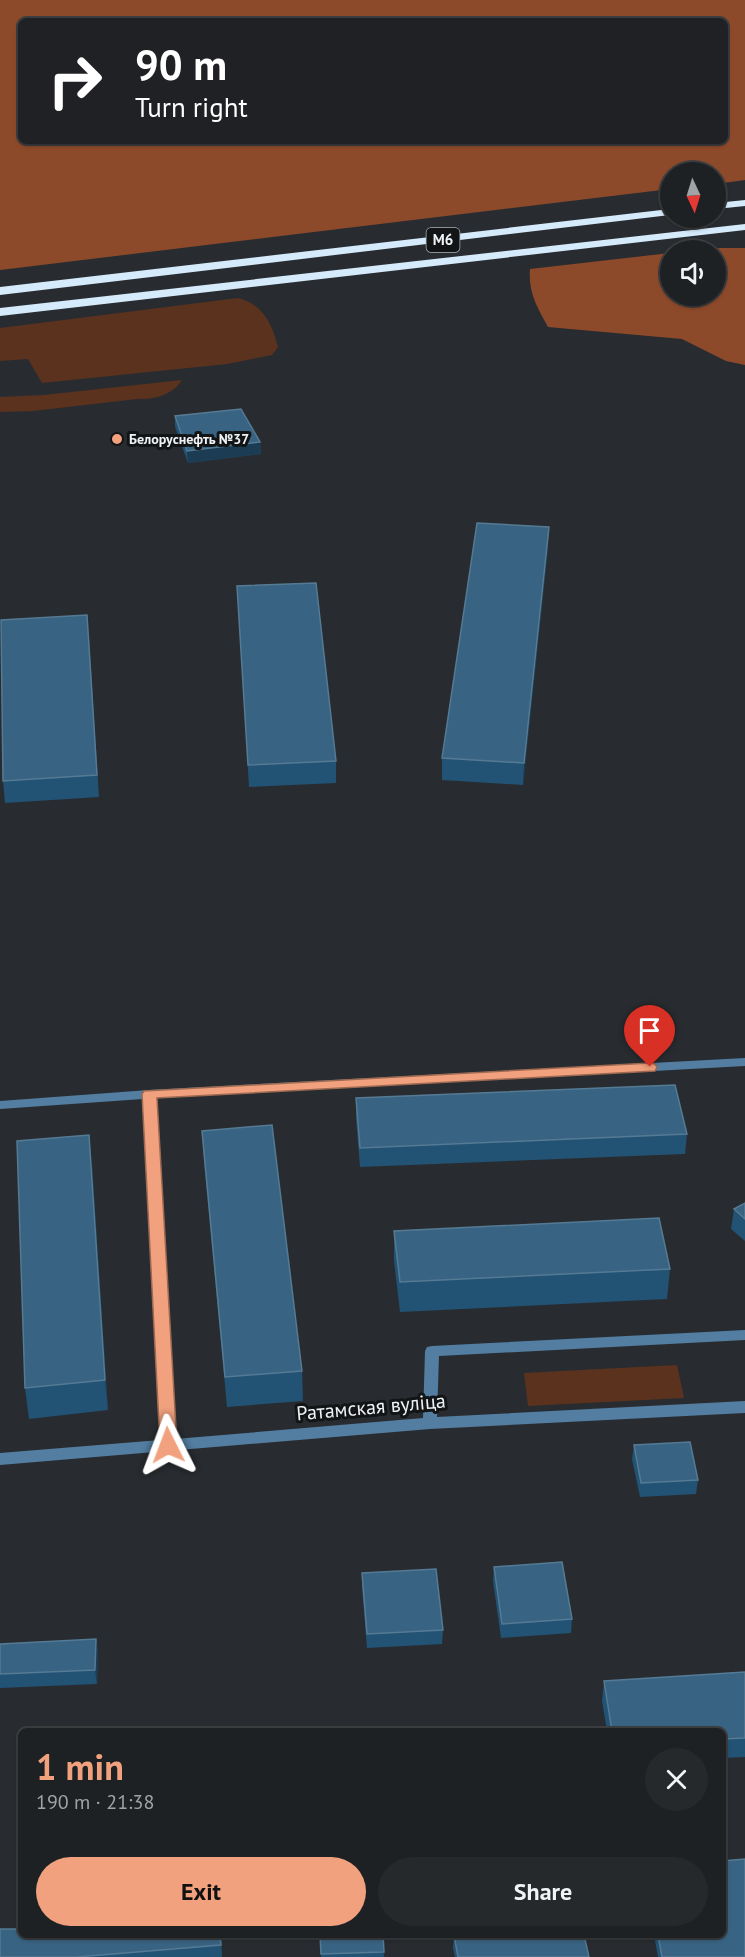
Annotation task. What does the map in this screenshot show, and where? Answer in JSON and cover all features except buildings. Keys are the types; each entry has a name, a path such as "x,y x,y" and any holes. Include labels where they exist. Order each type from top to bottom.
{"highway":[{"path":"726,205 745,203"},
{"name":"М6","path":"0,291 660,213"},
{"name":"М6","path":"0,312 745,227"},
{"path":"670,235 745,234"}],"street":[{"path":"0,1105 149,1094 745,1062"},
{"path":"149,1094 168,1445"},
{"path":"430,1423 432,1351 745,1335"},
{"name":"Ратамская вуліца","path":"0,1459 430,1423 745,1407"}],"shaded area":[{"path":"0,0 745,0 745,180 726,183 726,162 660,162 660,190 0,270"},
{"path":"726,248 745,248 745,365 726,361 682,339 548,327 532,292 530,269 660,254 660,306 726,306"},
{"path":"238,298 254,305 265,316 273,330 278,347 272,355 227,364 42,383 28,359 0,361 0,328"},
{"path":"182,380 168,393 150,399 33,411 0,412 0,397 44,395"},
{"path":"677,1365 684,1398 528,1406 524,1373"}],"place":[{"name":"Белоруснефть №37","path":"117,439"}],"route":[{"path":"168,1445 149,1094 650,1067"}]}
